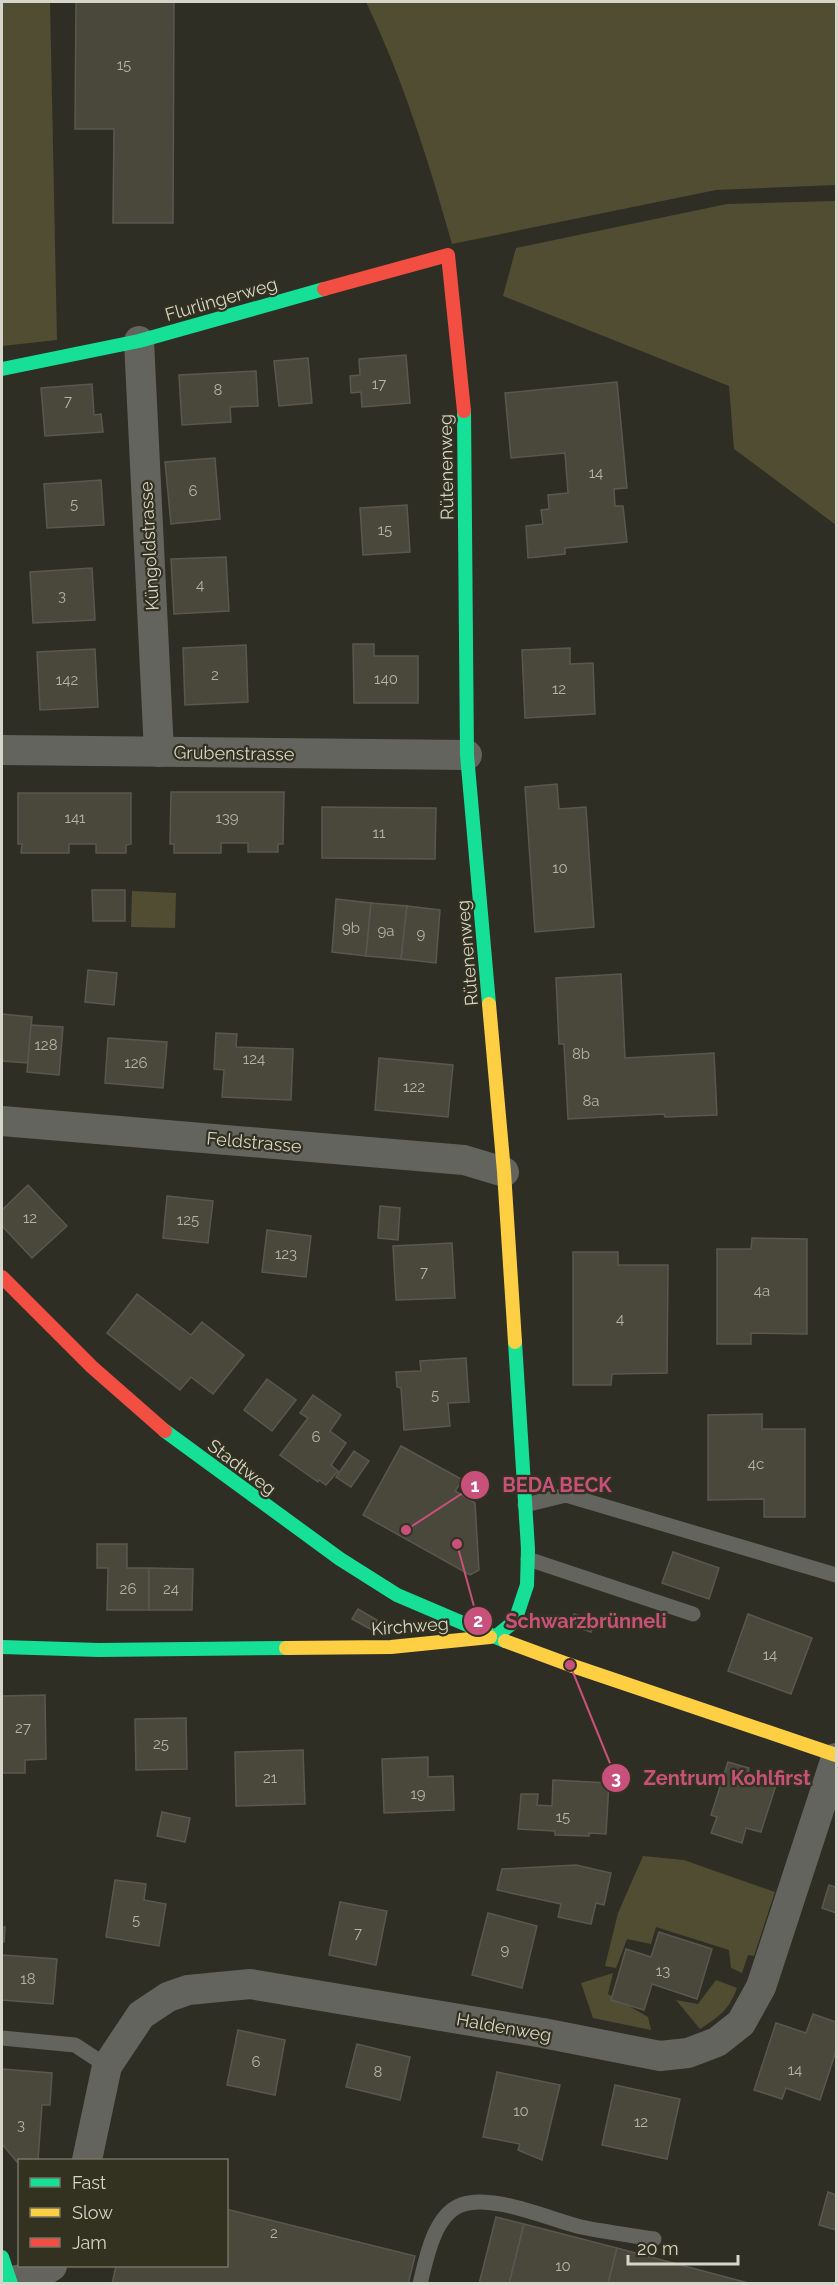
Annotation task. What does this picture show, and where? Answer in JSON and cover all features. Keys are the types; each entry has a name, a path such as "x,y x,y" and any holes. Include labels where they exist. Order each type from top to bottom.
{"street":[{"name":"Flurlingerweg","path":"2,369 139,341 448,255"},
{"name":"Rütenenweg","path":"448,255 464,415 467,755 504,1172 528,1559 527,1585 515,1621 495,1637"},
{"name":"Küngoldstrasse","path":"139,341 159,752"},
{"name":"Grubenstrasse","path":"2,750 467,755"},
{"name":"Feldstrasse","path":"2,1121 464,1160 504,1172"},
{"name":"Stadtweg","path":"2,1277 92,1367 177,1441 261,1504 340,1560 397,1594 495,1637"},
{"name":"Kirchweg","path":"2,1647 99,1650 391,1647 495,1637 837,1756"},
{"name":"Haldenweg","path":"87,2159 106,2066 141,2015 168,1997 188,1990 250,1984 543,2033 660,2056 688,2053 717,2042 741,2023 761,1987 837,1756"},
{"path":"7,2274 40,2274 49,2267"}],"lane":[{"path":"525,1505 566,1495 837,1575"},
{"path":"528,1559 693,1614"},
{"path":"2,2038 75,2044 106,2066"},
{"path":"420,2283 429,2246 442,2220 459,2205 486,2200 582,2227 654,2240"}],"shaded area":[{"path":"2,2 50,2 57,340 2,346"},
{"path":"366,2 836,2 836,185 716,190 452,244 414,121 392,61"},
{"path":"836,201 836,525 734,449 729,386 503,296 516,248 727,204"},
{"path":"132,891 176,893 175,928 131,927"},
{"path":"643,1856 684,1860 775,1892 754,1956 748,1955 742,1973 731,1968 729,1950 656,1927 651,1944 627,1939 616,1968 605,1966 618,1913"},
{"path":"613,1973 608,1994 648,2017 651,2030 593,2018 581,1983"},
{"path":"716,1980 737,1988 731,2002 723,2012 700,2029 676,2000 698,2004"}],"building":[{"path":"76,2 174,2 173,223 113,223 114,129 75,129"},
{"path":"406,355 410,403 362,407 361,392 351,393 350,376 360,375 359,359"},
{"path":"308,358 312,403 279,406 274,361"},
{"path":"256,371 258,406 230,407 231,422 182,425 179,375"},
{"path":"617,382 627,488 614,489 615,506 623,506 627,542 565,548 565,554 528,558 526,526 543,524 541,510 549,509 548,495 568,493 565,453 511,458 505,393"},
{"path":"92,384 94,415 101,414 103,432 45,436 41,388"},
{"path":"215,458 220,519 171,524 165,462"},
{"path":"101,480 104,525 47,528 44,484"},
{"path":"407,505 410,552 363,555 360,508"},
{"path":"226,557 229,611 174,614 171,559"},
{"path":"92,568 95,620 33,623 30,572"},
{"path":"353,644 374,644 374,656 418,656 418,703 354,703"},
{"path":"246,645 248,702 185,705 183,648"},
{"path":"570,648 570,664 593,663 595,714 525,718 522,650"},
{"path":"95,649 98,707 40,710 37,652"},
{"path":"557,784 559,809 586,807 594,927 535,932 525,787"},
{"path":"171,792 284,792 283,844 278,844 278,852 248,852 248,843 221,843 221,853 174,853 174,844 170,844"},
{"path":"18,793 131,793 131,844 126,845 126,853 96,853 96,844 69,844 69,853 21,853 22,844 18,844"},
{"path":"322,807 436,808 435,859 322,858"},
{"path":"92,890 125,890 125,921 93,921"},
{"path":"336,899 371,903 366,956 332,952"},
{"path":"371,903 407,906 401,959 366,956"},
{"path":"407,906 440,910 436,963 401,959"},
{"path":"88,970 117,973 114,1005 85,1002"},
{"path":"621,974 625,1058 714,1053 717,1115 665,1117 664,1114 568,1119 564,1044 559,1044 556,978"},
{"path":"2,1014 32,1017 28,1063 2,1061"},
{"path":"31,1025 63,1027 59,1075 27,1072"},
{"path":"216,1033 237,1034 236,1047 293,1049 291,1100 222,1097 224,1070 214,1069"},
{"path":"108,1038 167,1042 163,1088 105,1083"},
{"path":"379,1058 453,1065 448,1117 375,1110"},
{"path":"28,1185 67,1226 32,1258 2,1226 2,1210"},
{"path":"167,1196 213,1201 208,1243 163,1238"},
{"path":"380,1206 400,1208 398,1240 378,1238"},
{"path":"267,1230 311,1236 306,1277 262,1272"},
{"path":"752,1238 807,1239 807,1334 751,1333 751,1344 717,1344 717,1249 751,1249"},
{"path":"452,1243 455,1298 396,1300 393,1246"},
{"path":"573,1252 618,1252 618,1265 668,1265 667,1373 612,1374 611,1385 573,1385"},
{"path":"137,1294 191,1335 202,1322 244,1355 213,1394 191,1377 180,1390 107,1333"},
{"path":"466,1358 469,1402 448,1403 450,1426 404,1430 401,1388 397,1387 396,1372 421,1371 420,1361"},
{"path":"267,1379 296,1400 272,1431 244,1410"},
{"path":"313,1395 341,1415 330,1431 346,1443 331,1465 338,1471 326,1485 319,1480 318,1482 280,1455 308,1418 300,1413"},
{"path":"762,1414 762,1429 805,1429 805,1517 764,1517 764,1499 708,1500 708,1415"},
{"path":"401,1446 463,1480 455,1491 475,1503 479,1570 470,1575 363,1515"},
{"path":"354,1451 369,1461 351,1487 336,1477"},
{"path":"97,1544 127,1544 127,1568 149,1568 149,1610 107,1610 108,1568 97,1568"},
{"path":"673,1552 719,1568 709,1599 662,1583"},
{"path":"149,1568 193,1569 192,1610 149,1610"},
{"path":"358,1609 377,1620 372,1630 352,1619"},
{"path":"574,1614 595,1621 591,1632 570,1625"},
{"path":"748,1614 812,1638 791,1694 728,1671"},
{"path":"45,1695 46,1759 25,1760 25,1773 2,1773 2,1696"},
{"path":"186,1718 187,1769 136,1770 135,1719"},
{"path":"303,1750 305,1804 236,1806 235,1752"},
{"path":"428,1757 428,1777 453,1776 454,1810 384,1813 382,1759"},
{"path":"728,1762 749,1768 748,1773 777,1782 761,1832 746,1828 742,1843 711,1833 717,1817 711,1815"},
{"path":"553,1780 609,1783 606,1834 555,1835 555,1831 518,1829 521,1794 538,1794 537,1805 552,1806"},
{"path":"162,1812 190,1818 185,1842 157,1836"},
{"path":"576,1865 611,1873 604,1905 596,1903 591,1924 558,1917 561,1904 497,1890 502,1869"},
{"path":"115,1880 146,1884 144,1900 166,1904 159,1946 106,1937"},
{"path":"829,1885 835,1887 836,1885 836,1913 822,1908"},
{"path":"340,1902 387,1911 376,1965 329,1955"},
{"path":"488,1913 537,1926 522,1988 472,1975"},
{"path":"2,1927 5,1927 4,1942 2,1942"},
{"path":"659,1932 712,1949 697,1999 652,1984 644,2010 611,2000 626,1949 651,1957"},
{"path":"2,1955 57,1959 53,2004 2,2000"},
{"path":"813,2014 836,2022 836,2051 820,2100 786,2088 782,2099 754,2090 776,2023 806,2033"},
{"path":"238,2030 285,2040 275,2095 227,2085"},
{"path":"357,2044 410,2057 400,2100 346,2087"},
{"path":"2,2069 52,2073 50,2105 42,2105 38,2159 18,2159 17,2162 2,2144"},
{"path":"497,2072 560,2085 542,2160 518,2150 520,2144 483,2137"},
{"path":"615,2085 680,2099 667,2159 602,2145"},
{"path":"828,2192 836,2195 836,2230 819,2225"},
{"path":"228,2209 415,2256 408,2284 112,2284 116,2267 228,2267"},
{"path":"496,2217 524,2224 509,2284 479,2284"},
{"path":"524,2224 617,2248 608,2284 509,2284"},
{"path":"617,2248 752,2284 608,2284"}],"traffic: fast":[{"path":"2,369 139,341 324,289"},
{"path":"464,411 467,755 489,1004"},
{"path":"495,1637 515,1621 527,1585 528,1549 515,1342"},
{"path":"165,1431 340,1559 397,1595 505,1641"},
{"path":"2,1647 99,1650 286,1648"},
{"path":"2,2257 11,2284"}],"traffic: slow":[{"path":"489,1004 504,1172 515,1342"},
{"path":"286,1648 391,1647 490,1637"},
{"path":"505,1641 836,1755"}],"traffic: jam":[{"path":"324,289 448,255 464,411"},
{"path":"2,1277 92,1367 165,1431"}],"place":[{"name":"BEDA BECK","path":"406,1530"},
{"name":"Schwarzbrünneli","path":"457,1544"},
{"name":"Zentrum Kohlfirst","path":"570,1665"}]}
